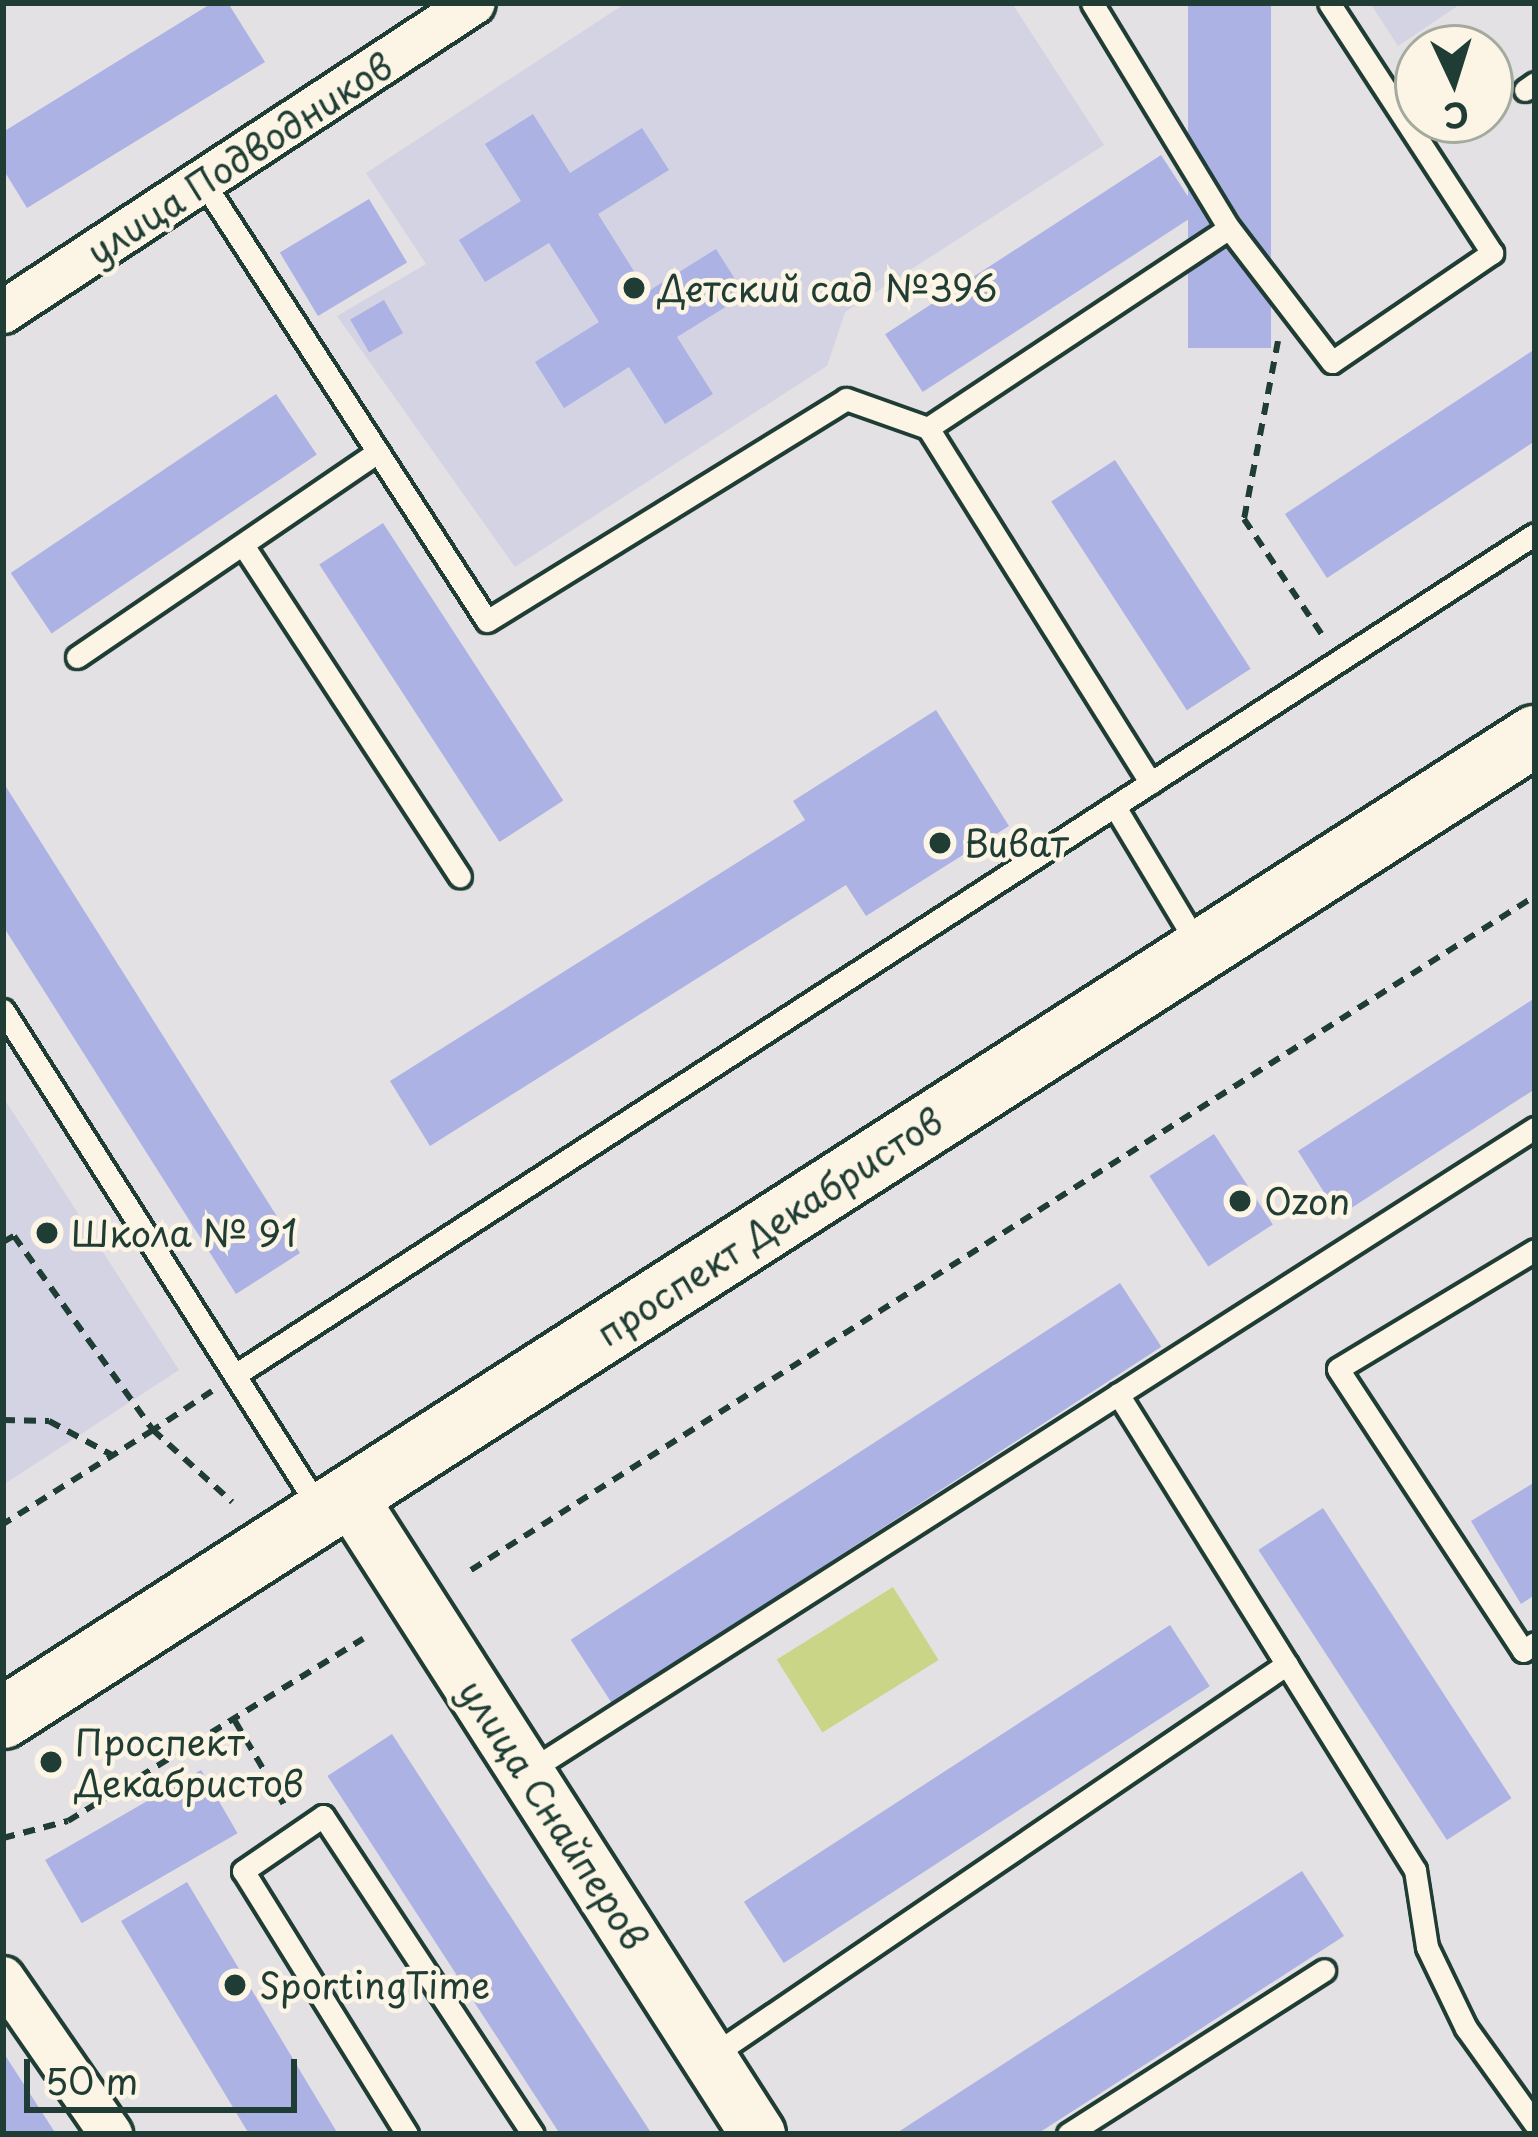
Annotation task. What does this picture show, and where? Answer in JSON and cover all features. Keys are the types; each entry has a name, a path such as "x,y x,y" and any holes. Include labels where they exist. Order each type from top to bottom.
{"main road":[{"name":"проспект Декабристов","path":"3,1718 1535,736"}],"street":[{"name":"улица Подводников","path":"3,312 474,3"},
{"name":"улица Снайперов","path":"336,1504 527,1772 758,2134"},
{"path":"3,1978 111,2134"}],"lane":[{"path":"1092,3 1229,229 1332,362 1492,253 1329,3"},
{"path":"204,183 487,621 846,399 928,428 1151,783"},
{"path":"928,428 1229,229"},
{"path":"77,657 378,452"},
{"path":"235,1375 1535,534"},
{"path":"242,545 460,876"},
{"path":"1115,807 1201,949"},
{"path":"3,1010 235,1375 336,1504"},
{"path":"527,1772 1535,1128"},
{"path":"1535,1250 1338,1369 1523,1651 1535,1643"},
{"path":"1118,1394 1415,1870 1427,1947 1466,2028 1535,2124"},
{"path":"710,2057 1287,1664"},
{"path":"407,2134 243,1871 323,1816 533,2134"},
{"path":"1068,2134 1324,1970"}],"path":[{"path":"1285,302 1244,519 1340,661"},
{"path":"471,1570 1535,896"},
{"path":"3,1242 14,1235 153,1430 232,1502"},
{"path":"3,1524 235,1375"},
{"path":"3,1420 49,1421 112,1455"},
{"path":"3,1838 68,1822 363,1639"},
{"path":"234,1720 301,1832"}],"shaded area":[{"name":"Детский сад №396","path":"626,3 1012,3 1104,145 845,312 827,366 515,567 337,316 426,264 366,173"},
{"path":"1370,3 1462,3 1431,24 1394,24 1394,40"},
{"name":"Школа № 91","path":"3,1097 179,1370 3,1485"}],"green space":[{"path":"893,1587 939,1660 822,1733 777,1660"}],"building":[{"path":"212,3 228,3 265,62 27,208 3,169 3,132"},
{"path":"1188,3 1271,3 1271,348 1188,348"},
{"path":"533,114 570,173 642,128 669,170 598,214 647,292 716,249 745,295 677,337 713,394 665,424 629,367 564,408 535,362 599,322 549,243 485,282 459,240 521,201 485,144"},
{"path":"1161,155 1199,213 923,392 885,334"},
{"path":"369,199 407,262 318,316 280,253"},
{"path":"384,300 403,333 369,352 350,320"},
{"path":"1535,349 1535,441 1327,578 1285,514"},
{"path":"276,394 317,455 52,633 11,573"},
{"path":"1115,460 1251,669 1187,710 1051,501"},
{"path":"383,523 563,801 500,842 319,564"},
{"path":"936,710 1009,826 866,916 846,885 430,1146 390,1081 805,820 793,801"},
{"path":"3,782 300,1253 236,1294 3,926"},
{"path":"1535,998 1535,1089 1339,1216 1298,1151"},
{"path":"1214,1134 1273,1225 1208,1267 1149,1176"},
{"path":"1120,1283 1161,1347 612,1703 571,1640"},
{"path":"1535,1482 1535,1595 1521,1604 1471,1521"},
{"path":"1323,1508 1511,1798 1447,1840 1258,1550"},
{"path":"1170,1625 1210,1686 784,1963 744,1902"},
{"path":"392,1734 651,2132 560,2134 327,1776"},
{"path":"201,1770 238,1833 82,1923 45,1860"},
{"path":"1302,1871 1344,1936 1174,2046 1037,2134 895,2134"},
{"path":"187,1882 338,2134 249,2134 121,1921"},
{"path":"3,2052 56,2134 3,2134"}],"place":[{"name":"Детский сад №396","path":"634,288"},
{"name":"Виват","path":"940,843"},
{"name":"Ozon","path":"1240,1201"},
{"name":"Школа № 91","path":"47,1233"},
{"name":"Проспект Декабристов","path":"51,1762"},
{"name":"SportingTime","path":"235,1985"}]}
